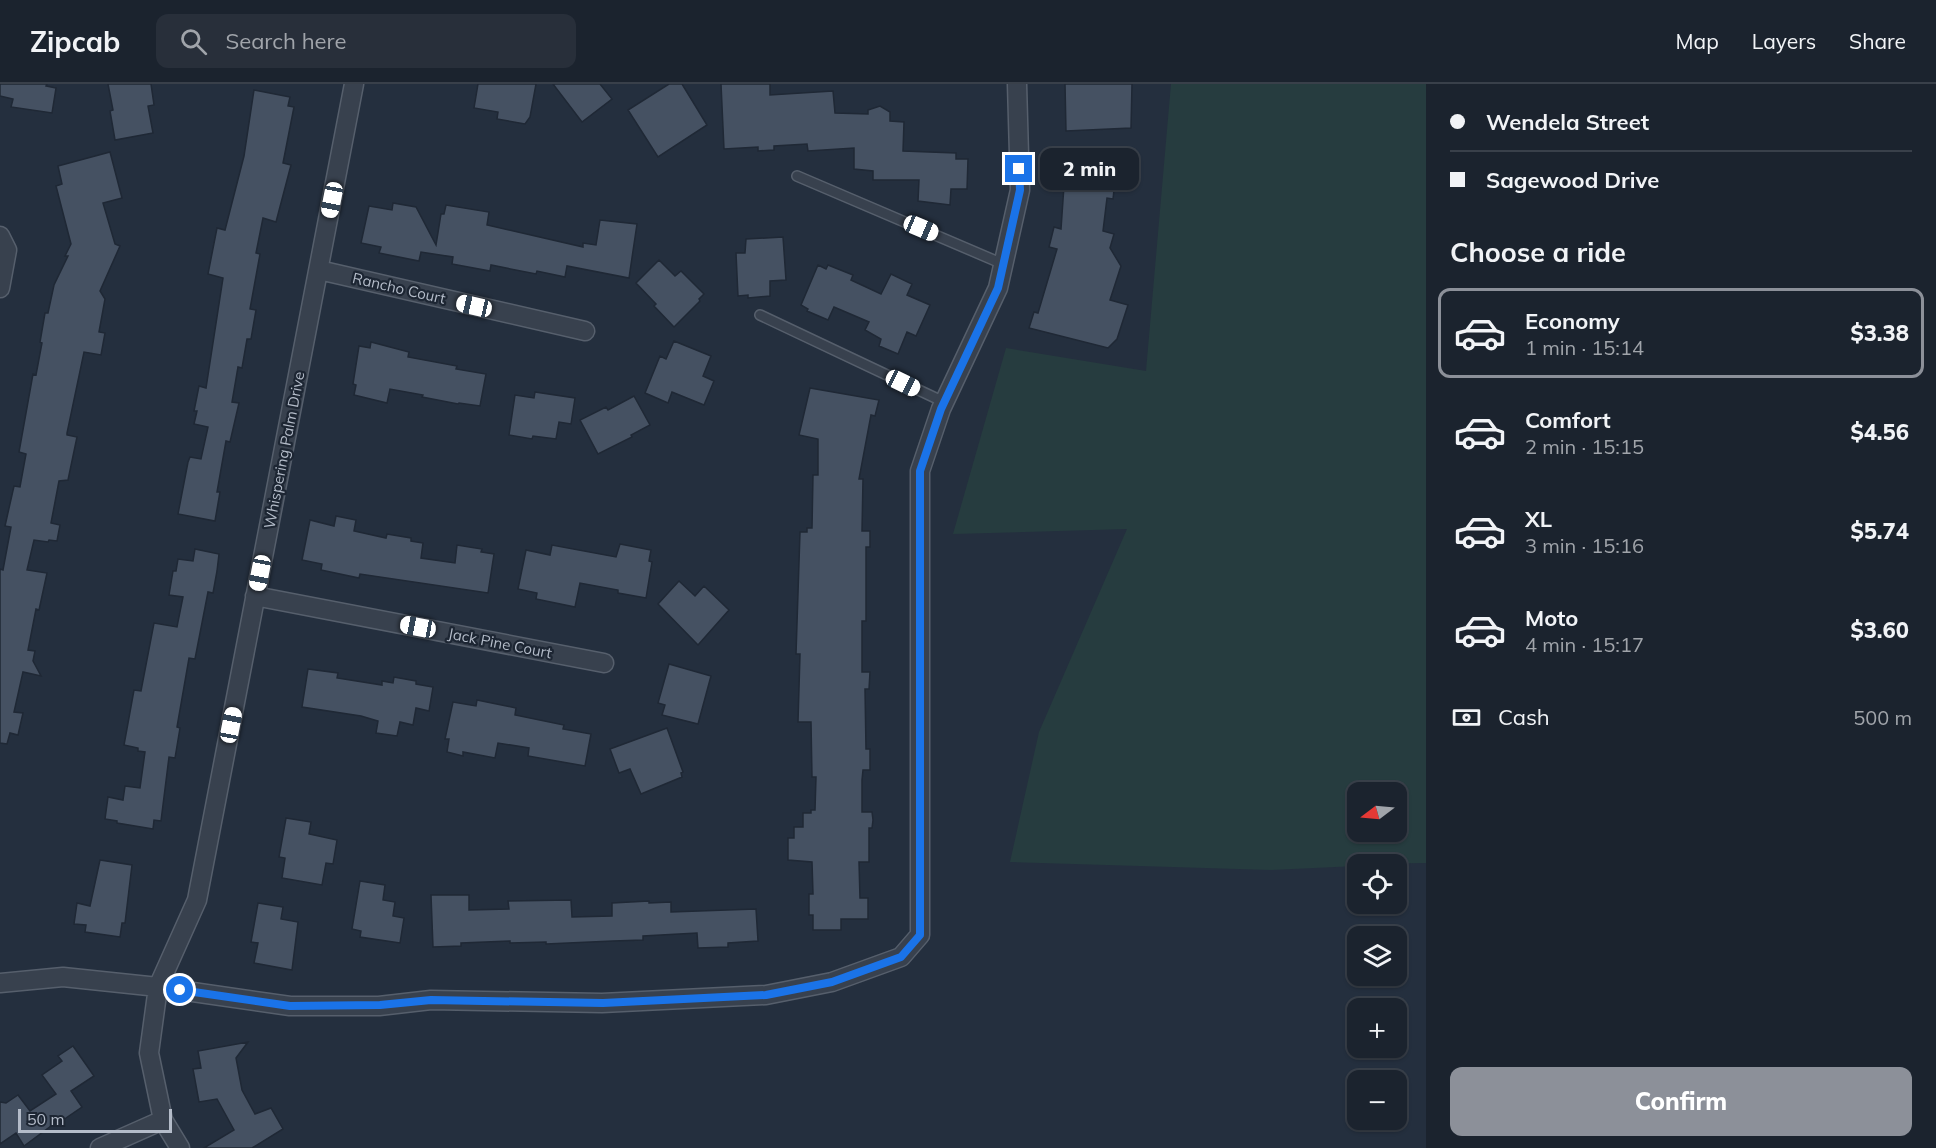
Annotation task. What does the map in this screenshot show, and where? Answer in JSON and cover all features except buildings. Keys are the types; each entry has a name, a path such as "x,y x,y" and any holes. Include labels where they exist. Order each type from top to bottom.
{"street":[{"name":"Whispering Palm Drive","path":"180,1148 163,1120 149,1053 158,987 197,900 354,84"},
{"path":"0,983 63,977 158,987 290,1006 380,1005 431,1000 614,1003 766,995 832,982 901,957 920,935 920,471 944,402 998,288 1020,190 1017,84"},
{"path":"0,236 7,250 0,288"},
{"name":"Rancho Court","path":"319,270 585,331"},
{"name":"Jack Pine Court","path":"255,596 604,663"},
{"path":"100,1148 163,1120"}],"lane":[{"path":"797,176 1003,264"},
{"path":"760,315 944,402"}],"green space":[{"path":"1171,84 1426,84 1426,863 1407,863 1407,854 1347,854 1347,866 1271,870 1010,862 1039,732 1127,529 953,534 1006,348 1146,371"}],"route":[{"path":"180,990 290,1006 380,1005 431,1000 603,1003 766,995 832,982 901,957 920,935 920,471 941,409 998,288 1020,190 1019,169"}]}
